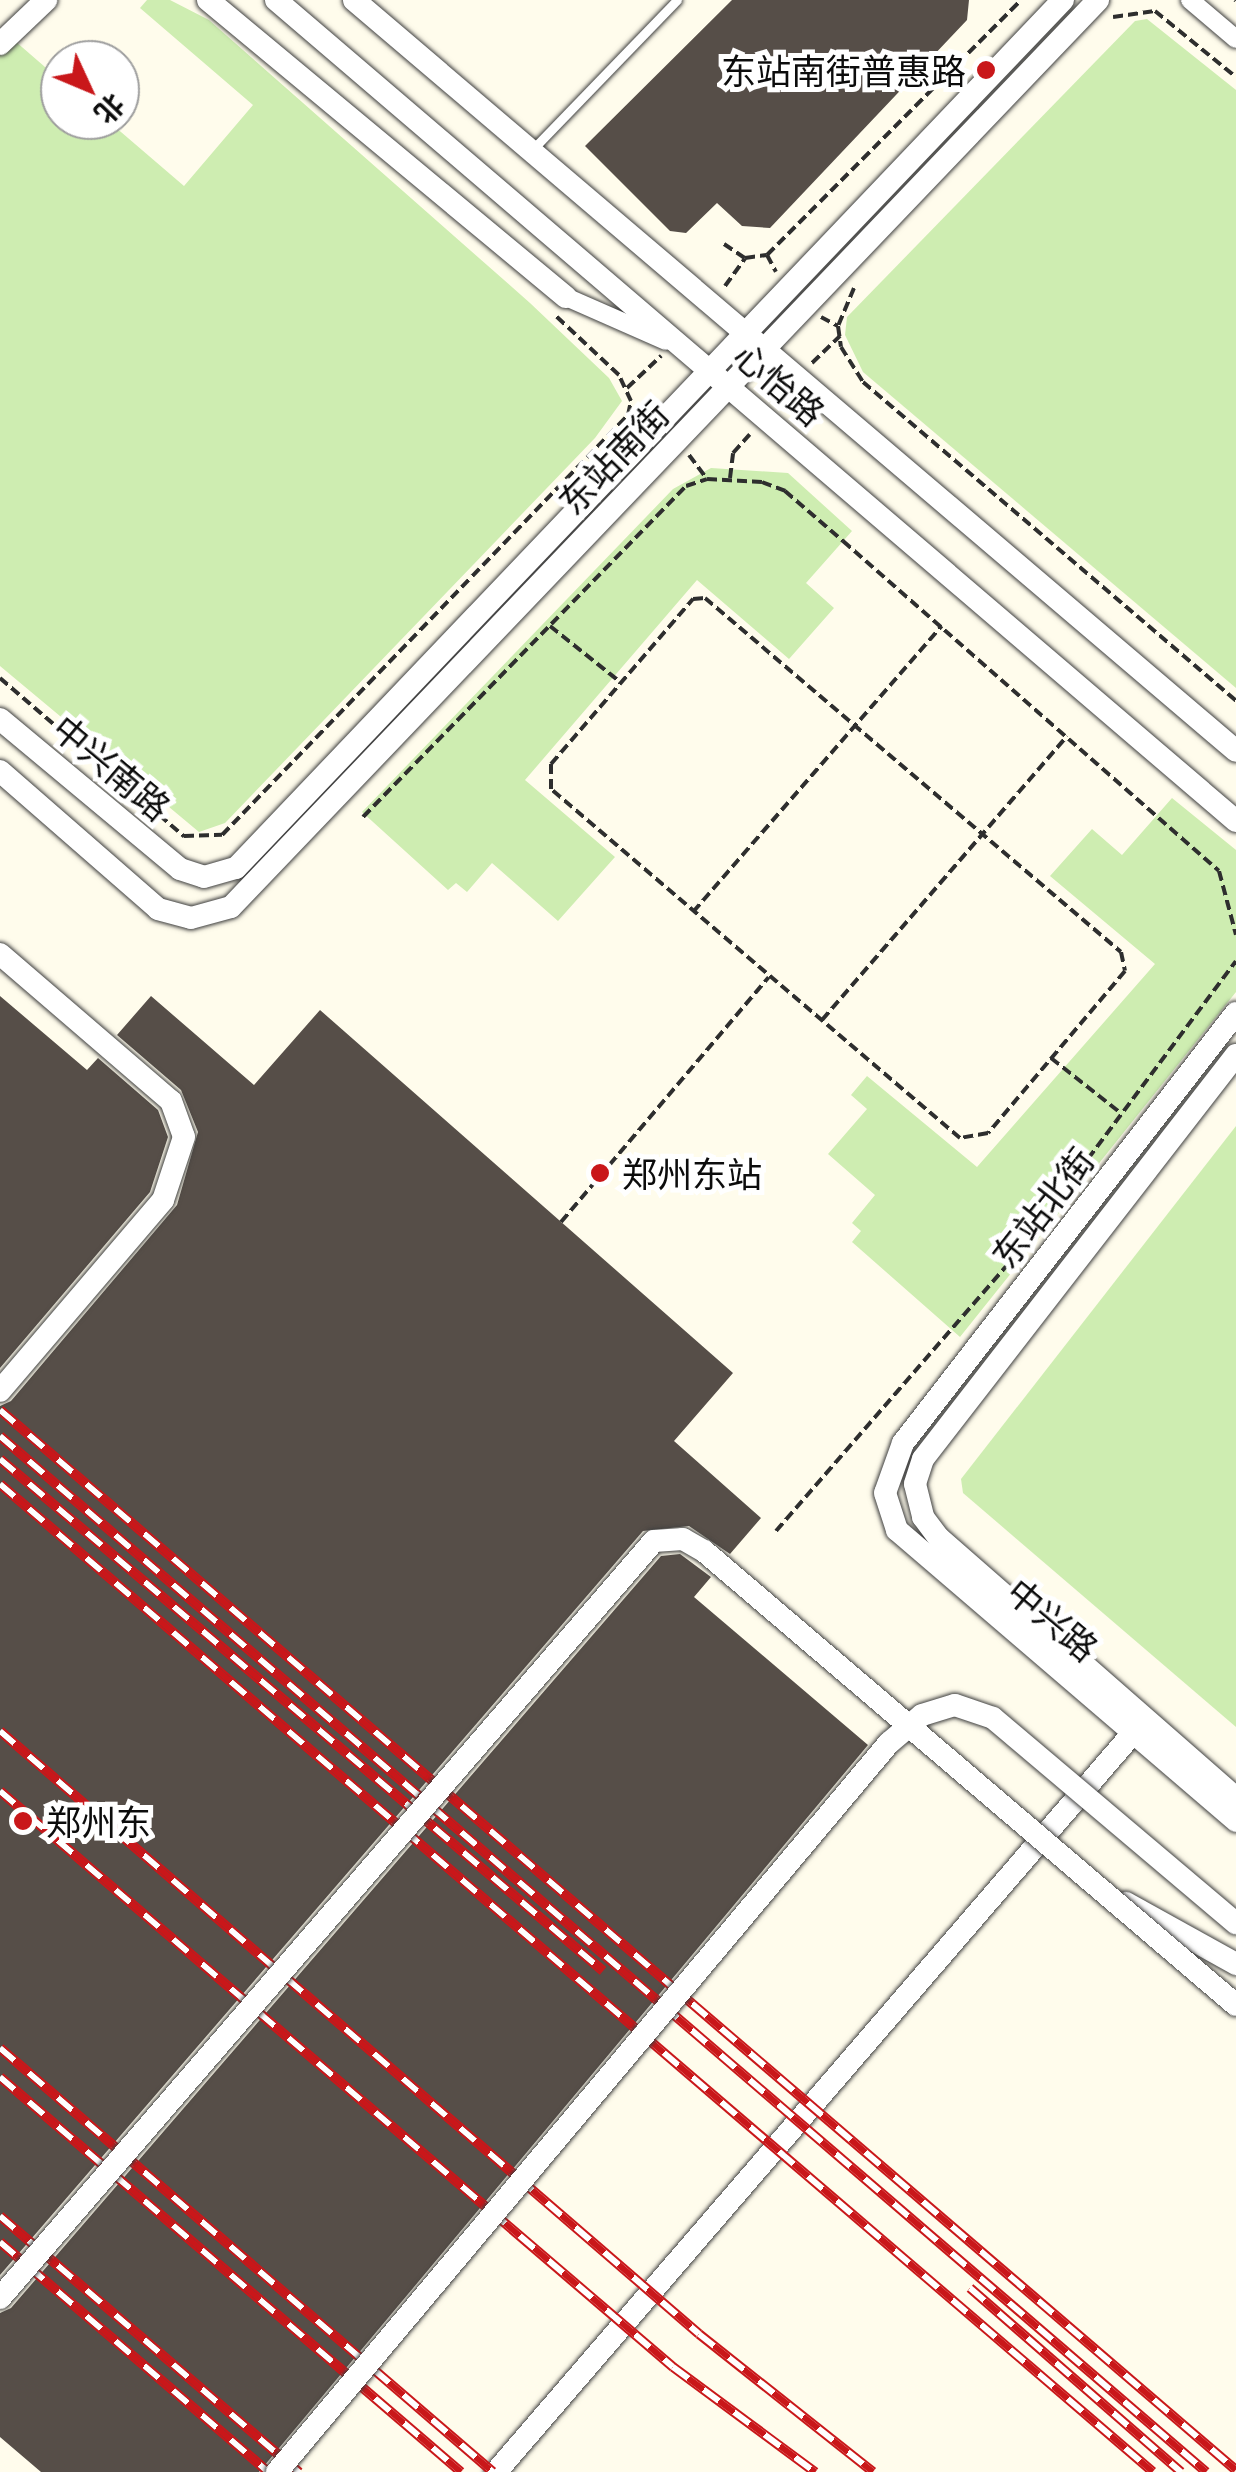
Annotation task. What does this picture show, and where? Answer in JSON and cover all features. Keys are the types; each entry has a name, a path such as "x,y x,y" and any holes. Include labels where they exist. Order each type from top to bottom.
{"street":[{"path":"0,44 46,0"},
{"path":"208,0 557,303 689,351"},
{"name":"心怡路","path":"276,0 1236,821"},
{"name":"心怡路","path":"354,0 1236,751"},
{"name":"东站南街","path":"180,869 204,876 236,868 1063,0"},
{"name":"东站南街","path":"0,772 158,908 191,918 231,907 1098,0"},
{"path":"1190,0 1236,39"},
{"name":"中兴南路","path":"0,719 180,869"},
{"path":"0,954 171,1102 184,1138 162,1200 0,1391"},
{"name":"东站北街","path":"903,1444 1236,1013"},
{"name":"东站北街","path":"923,1459 1236,1055"},
{"name":"中兴路","path":"903,1444 884,1493 897,1530 1236,1821"},
{"name":"中兴路","path":"923,1459 917,1498 939,1538 1236,1798"},
{"path":"0,2298 654,1541 683,1540 704,1551 1078,1875 1236,2005"},
{"path":"277,2472 888,1744 922,1714 954,1705 993,1718 1236,1924"},
{"path":"496,2472 1132,1733"},
{"path":"1078,1875 1236,1964"}],"lane":[{"path":"530,152 677,0"}],"path":[{"path":"724,244 745,258 767,254 1021,0"},
{"path":"1130,0 1132,9"},
{"path":"1100,30 1144,5 1164,16 1236,78"},
{"path":"868,274 845,304 838,326 841,347 863,382 1236,701"},
{"path":"1,680 184,836 222,835 628,415 631,401 619,375 557,303"},
{"path":"363,817 686,486 730,478 785,492 1219,871 1233,911 1236,935"},
{"path":"705,598 855,726 1121,952 1125,971 988,1133 960,1138 551,789 551,764 693,599 705,598"},
{"path":"550,626 620,681"},
{"path":"693,912 942,626"},
{"path":"821,1021 1067,736"},
{"path":"776,1532 1016,1255 1236,961"},
{"path":"561,1222 769,977"},
{"path":"1052,1058 1122,1114"}],"green space":[{"path":"147,0 170,0 209,20 530,303 609,378 622,401 595,438 225,823 199,832 0,666 0,28 40,63 40,140 130,140 184,186 253,105 140,8"},
{"path":"1147,19 1236,90 1236,688 863,372 845,335 847,317 1135,21"},
{"path":"711,468 788,473 852,531 806,583 834,608 789,659 697,580 525,780 615,857 558,921 492,863 467,892 456,883 448,890 362,812 673,489"},
{"path":"1172,798 1236,850 1236,992 960,1337 852,1242 861,1231 852,1223 875,1195 828,1154 867,1109 851,1095 867,1076 977,1167 1155,964 1050,876 1092,829 1122,855"},
{"path":"1236,1126 1236,1727 963,1493 961,1479"}],"building":[{"path":"732,0 969,0 967,20 770,228 742,226 717,203 686,233 670,231 585,146"},
{"path":"0,996 87,1070 98,1058 158,1110 168,1137 150,1192 0,1368"},
{"path":"151,996 254,1085 320,1010 733,1373 674,1441 761,1518 730,1554 689,1526 643,1531 0,2275 0,1406 11,1401 177,1205 198,1132 181,1090 117,1035"},
{"path":"680,1554 711,1577 694,1597 868,1745 259,2472 41,2472 0,2437 0,2313 11,2308 661,1556"}],"railway":[{"path":"0,1410 1236,2470"},
{"path":"0,1436 1206,2472"},
{"path":"0,1459 603,1971"},
{"path":"0,1484 1153,2472"},
{"path":"0,1731 699,2334 873,2472"},
{"path":"0,1791 673,2367 815,2472"},
{"path":"0,2048 493,2472"},
{"path":"0,2077 461,2472"},
{"path":"0,2216 299,2472"},
{"path":"0,2242 268,2472"},
{"path":"970,2288 1181,2472"}],"place":[{"name":"东站南街普惠路","path":"986,70"},
{"name":"郑州东站","path":"600,1173"},
{"name":"郑州东","path":"23,1821"}]}
